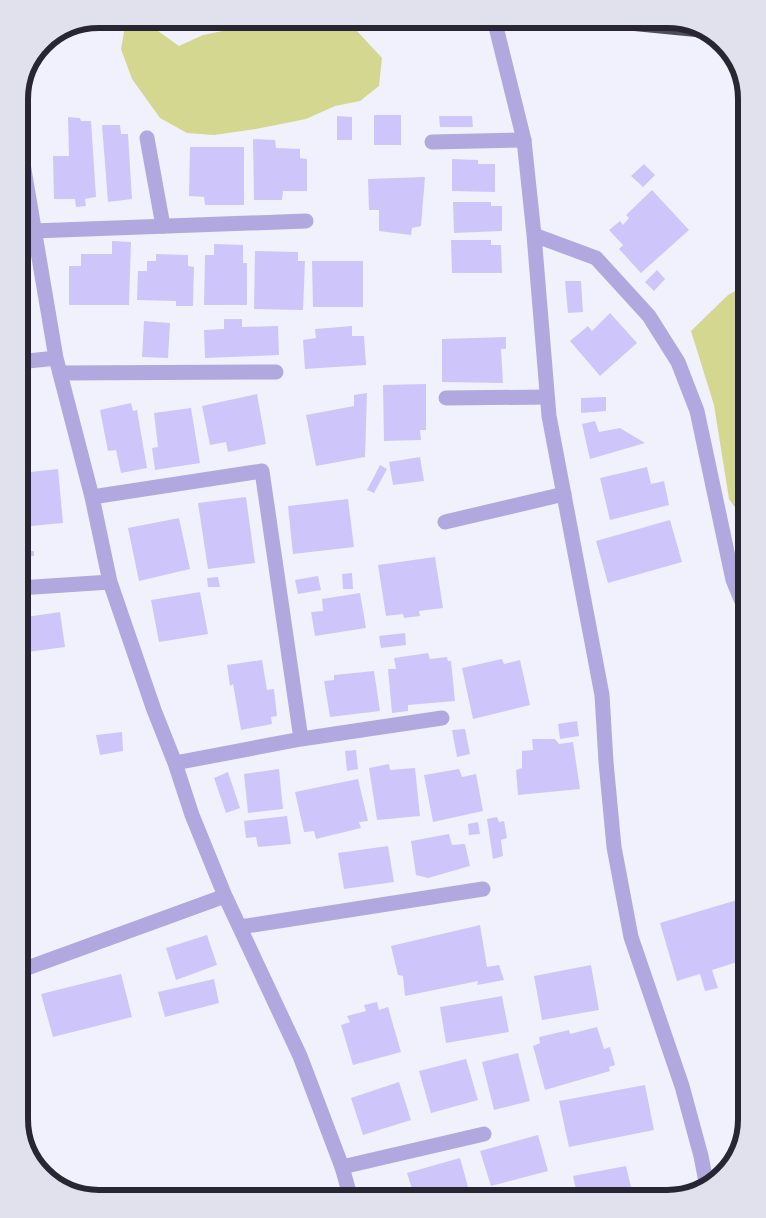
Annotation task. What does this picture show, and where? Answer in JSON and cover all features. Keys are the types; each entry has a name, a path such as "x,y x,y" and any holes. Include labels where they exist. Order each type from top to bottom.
{"street":[{"path":"496,28 524,140 549,416 602,695 614,847 631,937 682,1086 706,1180"},
{"path":"147,138 163,226"},
{"path":"432,142 524,140"},
{"path":"28,193 56,358 92,498 110,582 192,815 225,896 300,1056 342,1167 348,1190"},
{"path":"28,226 33,231 306,221"},
{"path":"534,235 596,258 649,316 678,362 697,411 733,580 738,592"},
{"path":"28,361 56,358"},
{"path":"60,373 276,372"},
{"path":"446,398 547,397"},
{"path":"92,498 262,471 301,740"},
{"path":"445,522 564,494"},
{"path":"28,587 110,582"},
{"path":"175,763 301,740 442,718"},
{"path":"240,927 483,889"},
{"path":"28,968 225,896"},
{"path":"342,1167 484,1134"}],"green space":[{"path":"125,28 156,28 179,46 203,35 237,28 321,28 357,31 382,58 379,86 360,101 335,106 306,119 214,135 187,133 160,118 132,79 121,49"},
{"path":"738,290 738,512 729,499 714,405 691,331 728,295"}],"building":[{"path":"374,115 401,115 401,145 374,145"},
{"path":"337,116 352,117 352,140 337,140"},
{"path":"439,116 472,116 473,127 440,127"},
{"path":"68,117 80,118 81,121 91,121 96,197 85,199 86,206 76,207 75,199 54,199 53,156 69,156"},
{"path":"102,125 120,125 121,134 128,134 132,199 108,202"},
{"path":"253,139 275,140 276,148 300,149 300,158 307,159 307,191 283,191 282,200 254,200"},
{"path":"190,147 244,147 244,205 205,205 204,197 189,196"},
{"path":"452,159 478,160 478,164 495,164 495,192 452,191"},
{"path":"644,164 655,175 643,187 631,176"},
{"path":"425,177 421,226 412,228 411,235 379,231 379,210 369,210 368,179"},
{"path":"652,190 689,230 641,273 619,249 623,245 609,230 620,221 623,225 629,218 626,215"},
{"path":"453,202 491,202 491,206 502,206 502,231 454,233"},
{"path":"451,240 491,240 491,245 501,245 502,273 452,273"},
{"path":"112,241 131,242 129,305 69,305 69,266 81,266 81,254 112,254"},
{"path":"214,244 243,245 243,263 247,263 247,305 204,305 205,255 214,255"},
{"path":"255,251 298,252 298,261 305,261 303,310 254,309"},
{"path":"156,254 188,255 188,266 194,267 193,306 176,306 176,301 137,300 138,271 147,271 147,261 156,261"},
{"path":"312,261 363,261 363,307 313,307"},
{"path":"657,270 665,279 654,291 645,282"},
{"path":"565,281 581,281 583,312 568,313"},
{"path":"610,313 637,343 600,376 570,341 588,326 592,331"},
{"path":"224,319 242,319 242,327 278,326 279,355 205,358 204,330 224,329"},
{"path":"144,321 170,323 168,358 142,357"},
{"path":"352,326 352,336 364,336 366,365 305,369 303,340 316,338 315,329"},
{"path":"506,337 506,349 501,349 503,383 442,382 442,339"},
{"path":"426,384 426,430 420,430 421,440 384,441 383,385"},
{"path":"367,393 365,457 316,466 306,415 354,406 354,395"},
{"path":"257,394 266,444 228,452 226,442 210,445 202,406"},
{"path":"606,397 606,411 581,413 581,398"},
{"path":"131,403 133,411 137,410 147,468 121,473 116,450 108,451 100,410"},
{"path":"191,408 200,463 155,470 152,448 158,447 154,413"},
{"path":"595,421 599,432 620,428 645,443 590,459 582,424"},
{"path":"420,457 424,481 393,485 389,462"},
{"path":"380,465 387,469 374,493 367,490"},
{"path":"647,467 651,484 664,481 669,505 610,520 600,478"},
{"path":"58,469 63,523 31,526 28,472"},
{"path":"246,497 255,563 208,569 198,503"},
{"path":"348,499 354,547 293,554 288,506"},
{"path":"179,518 190,569 139,581 128,528"},
{"path":"670,520 682,562 608,583 596,541"},
{"path":"28,551 34,551 34,556 28,556"},
{"path":"435,557 443,608 419,611 420,616 404,618 403,614 386,616 378,565"},
{"path":"352,573 353,589 343,589 342,574"},
{"path":"318,576 321,590 298,594 295,580"},
{"path":"218,577 220,587 208,587 207,578"},
{"path":"200,592 208,634 159,642 151,600"},
{"path":"360,593 366,628 315,636 311,612 323,611 322,599"},
{"path":"60,612 65,647 28,652 28,617"},
{"path":"405,633 406,645 381,648 379,636"},
{"path":"428,653 430,659 447,657 448,661 451,661 455,701 408,705 408,711 392,713 388,669 396,669 394,658"},
{"path":"502,659 504,664 520,660 530,705 473,719 462,668"},
{"path":"262,660 267,690 274,689 277,716 271,717 272,724 241,730 233,684 230,686 227,665"},
{"path":"374,671 380,711 330,717 324,681 334,680 334,675"},
{"path":"577,721 579,736 560,739 558,724"},
{"path":"465,729 470,754 457,757 452,730"},
{"path":"122,732 123,751 100,755 96,735"},
{"path":"532,739 555,739 559,744 573,742 580,789 518,795 516,770 522,768 522,751 533,750"},
{"path":"356,750 358,769 347,771 345,751"},
{"path":"389,764 390,770 415,768 420,816 377,820 369,768"},
{"path":"279,769 283,809 248,813 244,774"},
{"path":"459,769 462,777 476,774 483,811 433,822 424,775"},
{"path":"228,772 240,808 226,813 214,778"},
{"path":"358,779 368,821 359,822 361,828 316,839 314,831 304,832 295,792"},
{"path":"287,816 291,844 258,847 256,837 246,838 244,821"},
{"path":"497,817 499,822 504,821 507,838 501,840 503,856 493,859 487,819"},
{"path":"478,822 480,834 469,835 468,824"},
{"path":"449,834 452,845 465,844 470,866 428,878 416,875 411,841"},
{"path":"388,846 394,882 344,889 338,853"},
{"path":"738,900 738,962 712,970 718,988 705,991 700,974 677,981 660,923"},
{"path":"480,925 487,967 499,965 504,980 477,985 478,981 405,996 403,976 398,975 391,946"},
{"path":"207,935 217,965 176,980 166,948"},
{"path":"591,965 599,1010 542,1020 534,976"},
{"path":"121,974 132,1017 53,1037 41,994"},
{"path":"214,979 219,1003 165,1017 158,992"},
{"path":"502,996 509,1032 446,1043 440,1007"},
{"path":"377,1002 379,1010 388,1007 401,1052 353,1065 341,1025 350,1022 347,1016 366,1011 364,1005"},
{"path":"597,1027 604,1049 610,1047 615,1065 609,1067 610,1071 545,1090 533,1046 540,1043 539,1037 569,1030 570,1034"},
{"path":"518,1053 530,1101 494,1110 482,1062"},
{"path":"466,1059 478,1100 431,1113 419,1071"},
{"path":"399,1082 411,1120 363,1135 351,1098"},
{"path":"645,1085 654,1130 569,1147 559,1101"},
{"path":"538,1135 548,1171 491,1186 480,1151"},
{"path":"460,1158 469,1190 412,1190 407,1173"},
{"path":"626,1166 632,1190 576,1190 573,1176"}],"railway":[{"path":"624,28 700,35"}]}
